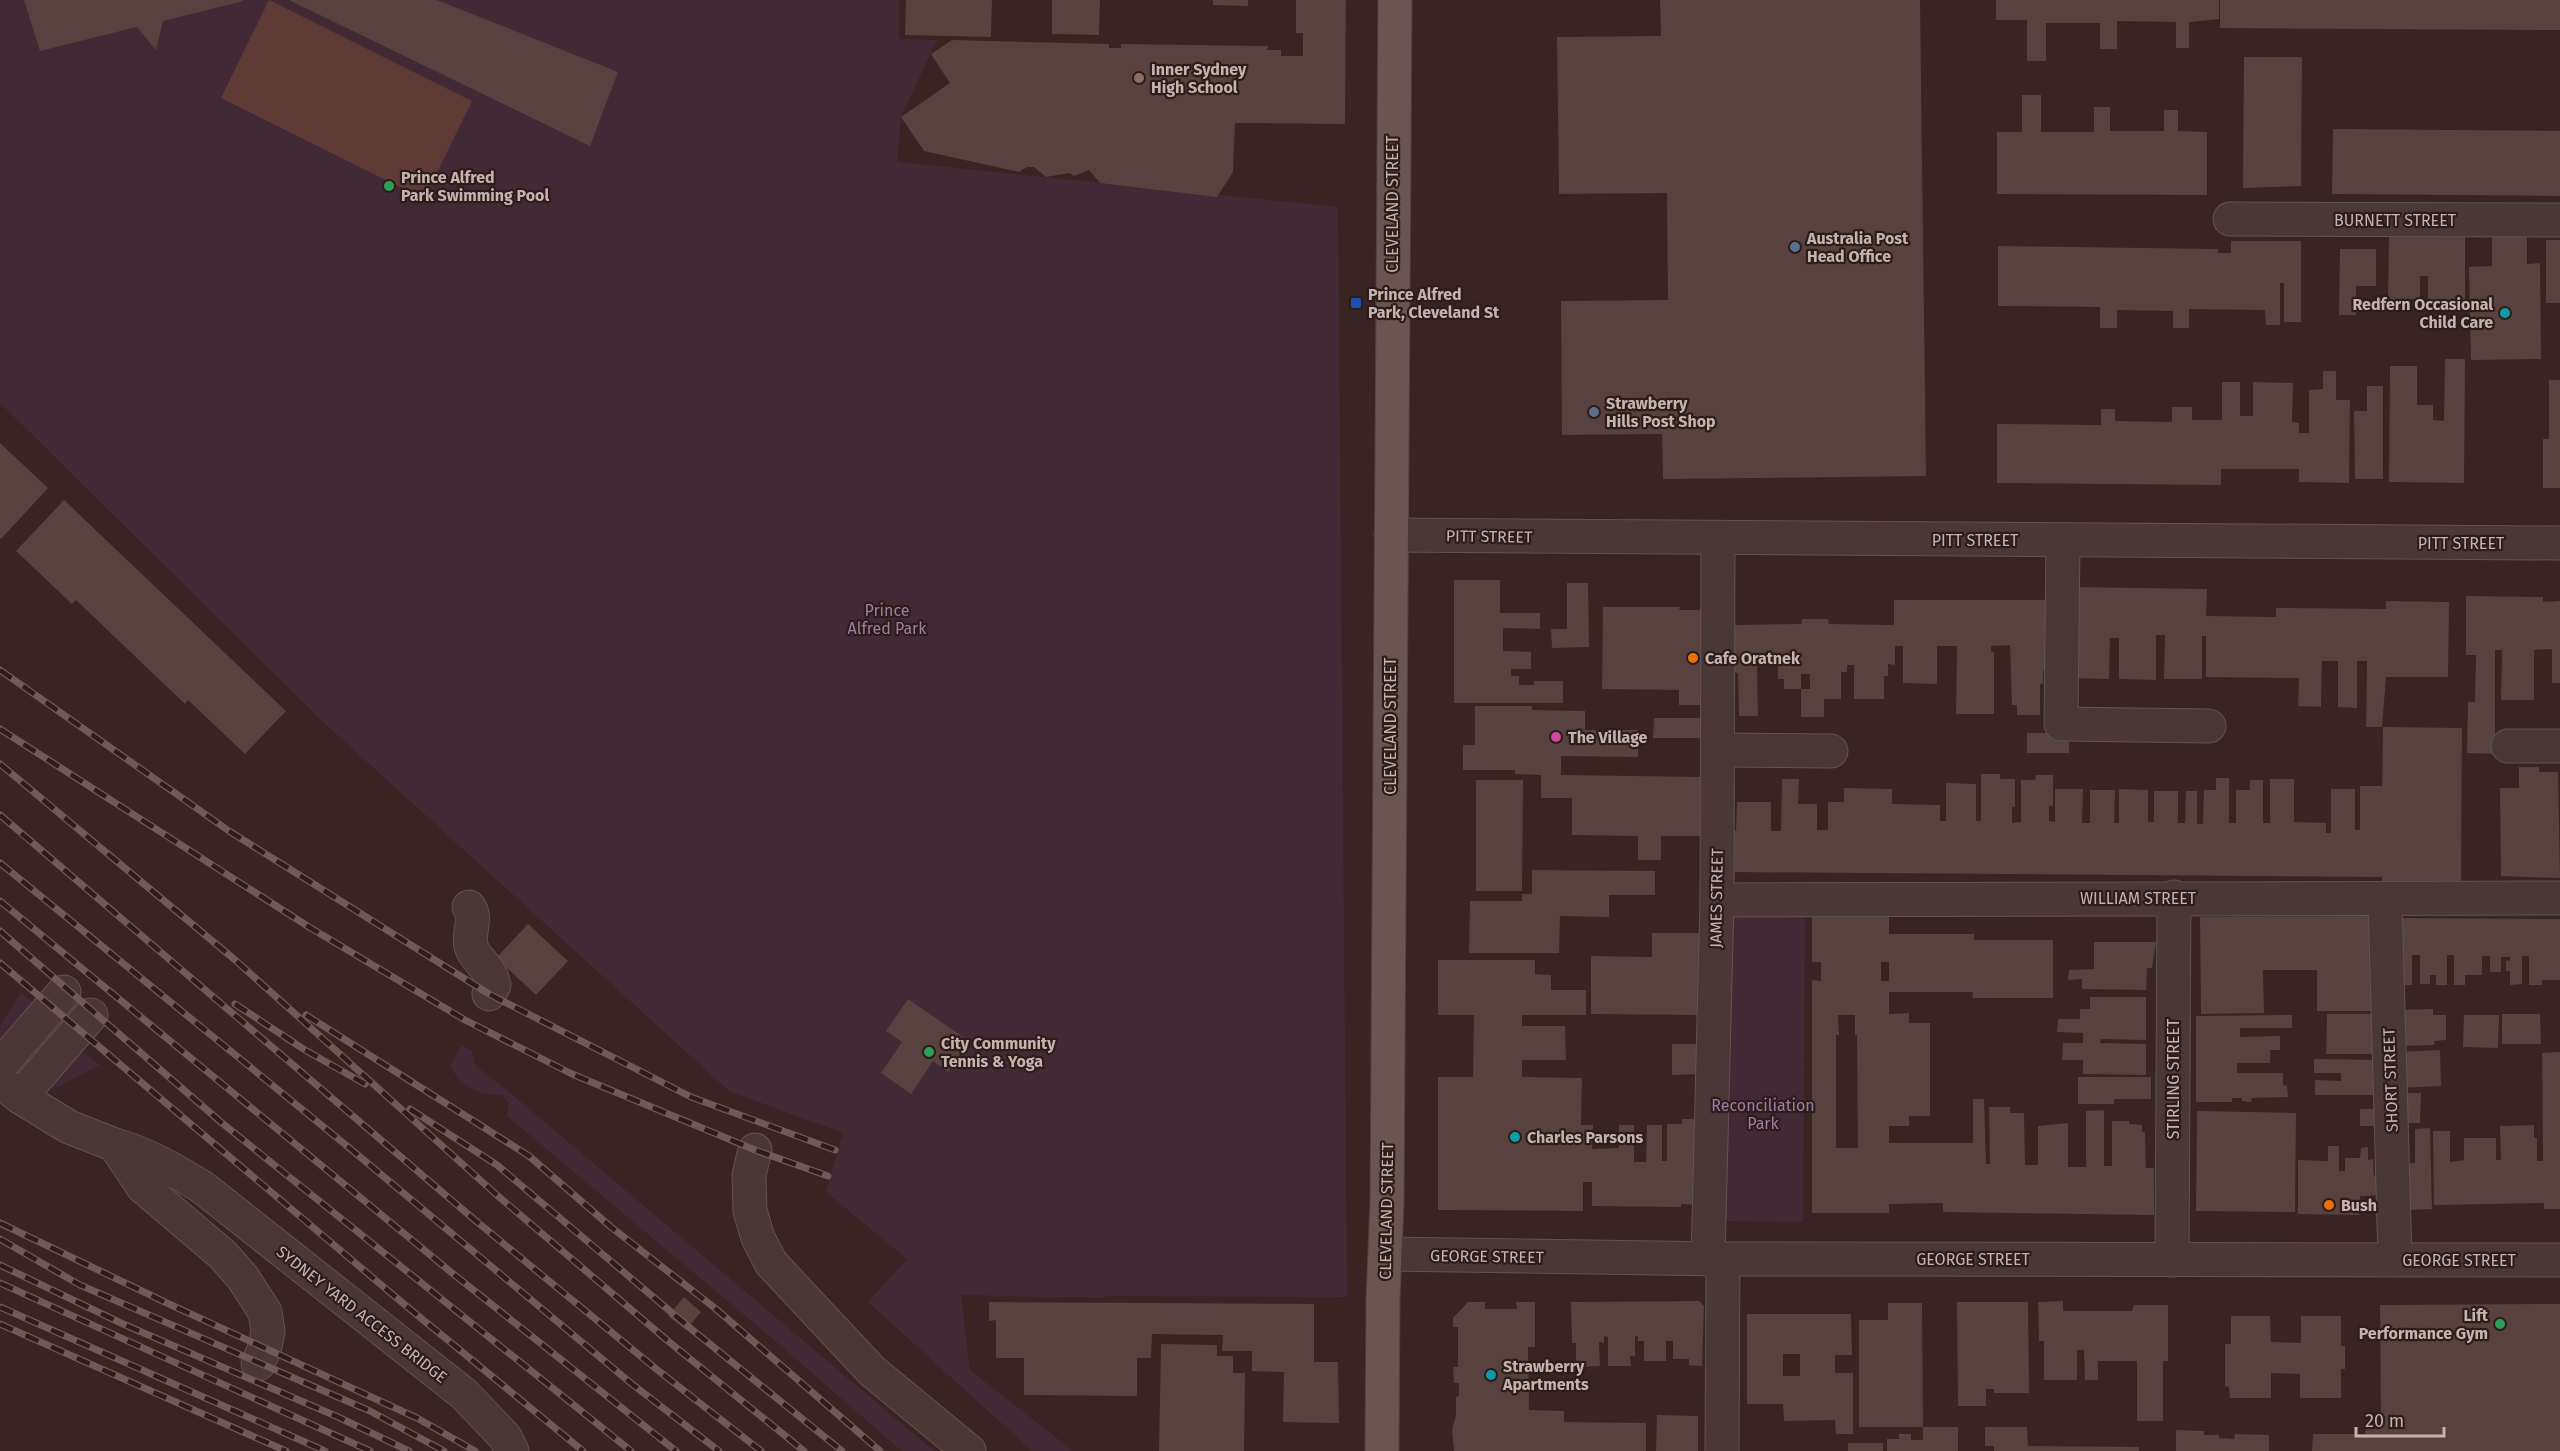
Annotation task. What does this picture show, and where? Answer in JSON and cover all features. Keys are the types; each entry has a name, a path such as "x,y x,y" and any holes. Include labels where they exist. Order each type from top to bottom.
{"main road":[{"name":"CLEVELAND STREET","path":"1382,1451 1383,1299 1386,1254 1395,0"}],"street":[{"name":"BURNETT STREET","path":"2230,219 2560,220"},
{"name":"PITT STREET","path":"1391,535 2560,543"},
{"name":"JAMES STREET","path":"1718,538 1715,1259 1722,1451"},
{"path":"2063,540 2061,724 2209,726"},
{"path":"2508,747 2560,746"},
{"path":"1718,750 1831,751"},
{"name":"WILLIAM STREET","path":"1717,900 2174,897 2385,900 2560,898"},
{"name":"STIRLING STREET","path":"2172,1260 2174,897"},
{"name":"SHORT STREET","path":"2385,900 2395,1260"},
{"path":"469,907 473,920 472,948 493,977 494,985 489,994"},
{"path":"0,1066 63,992"},
{"path":"10,1089 91,1015"},
{"name":"SYDNEY YARD ACCESS BRIDGE","path":"10,1089 69,1127 166,1165 202,1187 464,1394 505,1437 512,1451"},
{"path":"115,1145 143,1187 223,1255 254,1295 265,1312 268,1331 258,1364"},
{"path":"755,1150 749,1175 750,1211 758,1238 771,1263 872,1371 969,1451"},
{"name":"GEORGE STREET","path":"1386,1254 1715,1259 2560,1260"}],"green space":[{"name":"Prince Alfred Park","path":"0,0 899,0 899,39 937,40 901,117 897,162 1338,207 1347,1297 1105,1296 1105,1298 961,1295 970,1370 1073,1451 1032,1451 868,1302 907,1259 826,1192 843,1133 729,1091 322,721 0,403"},
{"name":"Reconciliation Park","path":"1726,912 1805,912 1803,1222 1722,1221"},
{"path":"21,993 38,1006 0,1041 0,1026"},
{"path":"73,1045 100,1065 53,1089 46,1084"},
{"path":"462,1045 472,1051 476,1066 934,1451 903,1451 897,1447 780,1345 507,1116 509,1103 502,1095 478,1092 459,1079 450,1066"}],"shaded area":[{"path":"269,0 472,101 424,199 221,98"}],"building":[{"path":"24,0 243,1 163,21 156,50 137,27 40,51"},
{"path":"289,0 437,0 618,72 590,146"},
{"path":"906,0 992,0 991,37 905,35"},
{"path":"1052,0 1100,0 1099,35 1052,34"},
{"path":"1213,0 1248,0 1248,6 1213,5"},
{"name":"Inner Sydney High School","path":"1296,0 1346,0 1345,124 1235,123 1233,172 1217,197 1100,183 1089,170 1074,176 1069,173 1046,177 1034,167 1027,167 1019,172 924,151 901,117 950,83 931,54 952,40 1109,44 1109,48 1121,48 1121,44 1268,46 1267,50 1281,50 1281,56 1303,56 1303,33 1296,33"},
{"name":"Australia Post Head Office","path":"1660,0 1920,0 1926,476 1663,479 1662,434 1562,435 1561,301 1668,300 1667,193 1559,194 1557,37 1661,36"},
{"path":"1996,0 2219,0 2219,19 2189,22 2189,48 2176,48 2176,22 2117,21 2117,49 2100,49 2100,23 2046,23 2046,61 2027,61 2027,20 1996,20"},
{"path":"2220,0 2560,0 2560,30 2220,28"},
{"path":"2244,57 2302,57 2301,186 2243,188"},
{"path":"2022,95 2041,95 2041,132 2094,132 2094,107 2110,107 2110,131 2164,131 2164,110 2178,110 2178,131 2207,132 2207,195 1997,194 1997,132 2022,132"},
{"path":"2333,129 2560,131 2560,196 2332,194"},
{"name":"Redfern Occasional Child Care","path":"2527,234 2527,264 2540,263 2541,359 2471,360 2469,267 2492,266 2492,235"},
{"path":"2389,235 2465,237 2465,309 2431,309 2431,300 2428,300 2428,276 2420,276 2420,299 2408,299 2408,303 2388,302"},
{"path":"2546,240 2560,240 2560,303 2546,303"},
{"path":"2231,241 2301,241 2301,322 2284,322 2284,283 2280,283 2280,325 2266,325 2265,310 2189,309 2189,328 2173,328 2173,311 2117,310 2117,328 2100,328 2100,307 1998,306 1998,246 2218,249 2218,253 2231,253"},
{"path":"2340,249 2376,249 2376,286 2356,286 2356,315 2339,315"},
{"path":"2445,359 2465,359 2464,483 2389,482 2390,366 2417,366 2417,405 2433,405 2433,420 2444,421"},
{"path":"2323,371 2336,371 2336,400 2350,400 2349,483 2299,482 2299,469 2221,469 2221,485 1997,483 1997,424 2101,425 2101,409 2115,409 2115,421 2172,422 2172,407 2192,407 2192,420 2222,420 2222,382 2240,382 2240,416 2253,416 2253,382 2293,383 2292,422 2299,423 2299,433 2309,433 2309,390 2323,389"},
{"path":"2549,380 2560,380 2560,488 2543,488 2543,439 2549,439"},
{"path":"2367,386 2383,386 2383,479 2355,479 2354,411 2367,411"},
{"path":"0,443 48,488 1,539 0,538"},
{"path":"64,500 286,711 245,754 188,700 185,704 76,600 72,604 16,551"},
{"path":"1454,580 1500,580 1500,613 1540,613 1540,629 1503,628 1503,651 1531,652 1531,669 1511,669 1511,676 1519,676 1519,685 1534,685 1534,681 1563,681 1563,703 1454,703"},
{"path":"1567,583 1588,583 1589,647 1552,648 1551,629 1567,629"},
{"path":"2069,587 2207,589 2206,616 2276,617 2276,608 2386,609 2386,601 2449,602 2448,677 2386,677 2382,727 2366,727 2367,661 2357,661 2357,708 2338,707 2338,661 2322,661 2321,707 2298,706 2299,678 2206,677 2206,636 2202,636 2202,679 2164,679 2165,635 2156,635 2156,680 2119,679 2119,638 2110,638 2109,679 2073,678"},
{"path":"2466,596 2543,597 2543,602 2560,601 2560,683 2552,683 2552,649 2534,650 2534,700 2501,700 2502,650 2495,650 2495,754 2467,753 2468,702 2475,702 2476,655 2466,655"},
{"path":"1894,600 2055,600 2055,645 2045,645 2045,671 2043,671 2043,684 2040,684 2040,715 2017,715 2017,705 2012,705 2010,645 1991,646 1991,652 1994,652 1994,714 1956,714 1957,646 1937,646 1937,684 1903,683 1903,646 1895,646 1895,665 1888,664 1888,676 1884,676 1884,699 1854,699 1854,665 1847,665 1847,672 1841,672 1841,699 1824,699 1824,717 1801,717 1801,689 1784,689 1784,679 1778,679 1778,664 1757,664 1758,716 1739,716 1738,673 1732,672 1731,625 1801,624 1802,619 1828,619 1829,624 1894,625","holes":["1801,674 1810,674 1810,689 1801,689"]},
{"path":"1603,607 1680,607 1679,610 1707,610 1707,705 1679,705 1679,690 1602,689"},
{"path":"1475,706 1532,706 1532,710 1585,711 1585,730 1638,730 1638,757 1561,756 1561,775 1705,777 1705,836 1661,836 1661,860 1638,860 1638,836 1572,835 1572,798 1541,798 1541,775 1515,774 1515,770 1463,770 1463,745 1475,745"},
{"path":"1654,718 1708,718 1707,738 1653,738"},
{"path":"2383,727 2462,728 2461,882 2382,881 2382,877 1731,872 1732,831 1736,831 1737,802 1771,802 1771,831 1781,831 1782,779 1799,779 1798,804 1817,804 1817,830 1828,830 1828,802 1844,802 1844,788 1892,789 1892,804 1940,805 1940,821 1946,821 1946,783 1976,784 1976,821 1981,821 1981,774 2000,774 2000,779 2015,779 2015,807 2012,807 2012,823 2021,822 2021,780 2035,780 2036,775 2053,775 2053,806 2049,806 2049,821 2055,822 2055,789 2083,789 2082,823 2090,823 2090,790 2115,790 2114,823 2119,823 2119,789 2148,790 2148,822 2154,822 2154,791 2178,791 2178,823 2185,823 2186,791 2197,791 2197,824 2203,824 2204,790 2216,790 2216,778 2229,778 2229,823 2236,823 2236,790 2250,790 2250,780 2263,780 2263,823 2270,823 2270,779 2294,779 2294,822 2326,823 2326,833 2331,833 2331,789 2355,789 2355,830 2360,830 2360,786 2382,786"},
{"path":"2027,733 2069,733 2069,753 2027,753"},
{"path":"2519,767 2539,767 2539,772 2558,772 2560,878 2501,876 2500,788 2519,788"},
{"path":"1476,780 1523,780 1522,891 1476,891"},
{"path":"1532,870 1655,871 1655,895 1609,895 1609,917 1560,916 1559,953 1469,953 1470,901 1522,901 1522,894 1532,894"},
{"path":"1812,912 1889,912 1889,934 1974,934 1974,940 2053,940 2053,998 1972,998 1973,992 1889,992 1889,1014 1909,1013 1909,1023 1930,1023 1930,1116 1909,1116 1909,1126 1889,1126 1889,1143 1973,1143 1973,1099 1984,1099 1986,1164 1990,1164 1989,1107 2010,1107 2010,1113 2024,1113 2025,1165 2038,1165 2038,1126 2068,1123 2068,1167 2086,1167 2086,1111 2104,1110 2104,1166 2112,1166 2112,1121 2129,1121 2129,1124 2142,1125 2142,1132 2145,1132 2146,1168 2154,1168 2154,1215 1943,1212 1943,1203 1889,1204 1889,1213 1812,1213 1812,980 1821,981 1821,962 1812,962","holes":["1881,962 1889,962 1889,981 1881,981","1838,1015 1855,1015 1858,1148 1836,1148"]},
{"path":"2373,916 2374,1011 2317,1011 2317,970 2263,970 2264,1013 2201,1014 2200,917"},
{"path":"2394,918 2560,919 2560,980 2542,980 2542,985 2529,985 2529,956 2522,956 2522,984 2510,985 2510,971 2506,971 2506,960 2510,961 2510,957 2501,957 2501,972 2490,972 2490,956 2482,956 2482,975 2465,975 2465,985 2454,985 2454,955 2447,955 2447,985 2436,985 2436,975 2430,975 2430,984 2420,984 2420,955 2412,955 2412,985 2400,985"},
{"path":"528,924 568,961 536,995 496,958"},
{"path":"1652,933 1700,933 1699,957 1706,1015 1591,1014 1591,956 1652,957"},
{"path":"2094,942 2156,942 2152,968 2147,968 2146,990 2082,989 2082,979 2068,980 2069,970 2094,969"},
{"path":"1438,960 1535,960 1535,974 1551,975 1551,990 1586,990 1586,1015 1522,1015 1522,1026 1565,1026 1566,1060 1522,1060 1522,1077 1582,1078 1581,1125 1593,1125 1592,1149 1619,1148 1619,1125 1634,1125 1634,1162 1646,1162 1647,1125 1662,1125 1662,1161 1667,1161 1667,1124 1682,1124 1682,1119 1699,1119 1703,1205 1681,1204 1681,1207 1592,1206 1592,1182 1583,1182 1583,1211 1438,1210 1438,1077 1473,1077 1474,1015 1438,1015"},
{"path":"2090,997 2146,997 2146,1040 2101,1039 2100,1043 2146,1044 2146,1075 2083,1074 2083,1060 2062,1060 2063,1043 2083,1043 2083,1033 2057,1032 2058,1019 2080,1019 2080,1009 2090,1009"},
{"name":"City Community Tennis & Yoga","path":"908,999 969,1041 948,1072 933,1061 911,1094 881,1073 902,1042 886,1031"},
{"path":"2433,1009 2433,1015 2446,1015 2446,1040 2434,1041 2434,1045 2399,1046 2397,1010"},
{"path":"2327,1014 2380,1014 2380,1054 2326,1054"},
{"path":"2502,1014 2540,1014 2541,1044 2502,1044"},
{"path":"2292,1015 2292,1028 2240,1028 2240,1037 2280,1036 2280,1050 2270,1050 2270,1063 2237,1063 2237,1073 2283,1073 2283,1085 2287,1086 2288,1097 2252,1098 2251,1102 2242,1101 2242,1098 2232,1098 2232,1102 2196,1102 2196,1016"},
{"path":"2464,1015 2499,1015 2498,1048 2463,1047"},
{"path":"1672,1044 1706,1044 1706,1074 1672,1075"},
{"path":"2440,1050 2441,1086 2400,1088 2399,1052"},
{"path":"2560,1052 2560,1209 2544,1209 2544,1203 2434,1205 2433,1131 2450,1131 2450,1162 2464,1160 2464,1138 2496,1138 2496,1160 2501,1160 2500,1126 2534,1125 2534,1138 2537,1138 2537,1161 2543,1161 2542,1053"},
{"path":"2314,1059 2382,1060 2382,1095 2315,1095 2315,1080 2341,1081 2341,1073 2314,1073"},
{"path":"2078,1077 2151,1077 2151,1099 2114,1099 2114,1104 2078,1104"},
{"path":"2400,1093 2421,1093 2420,1123 2400,1123"},
{"path":"2360,1109 2384,1109 2384,1126 2360,1126"},
{"path":"2197,1111 2296,1113 2295,1212 2196,1211"},
{"path":"2430,1128 2432,1209 2405,1210 2403,1164 2415,1163 2415,1129"},
{"path":"2328,1146 2339,1146 2339,1171 2345,1171 2345,1158 2360,1158 2361,1148 2368,1147 2368,1160 2373,1159 2374,1176 2385,1176 2385,1195 2360,1196 2359,1215 2298,1214 2298,1160 2328,1161"},
{"path":"684,1297 701,1312 686,1330 668,1316"},
{"path":"1699,1301 1704,1306 1702,1366 1689,1365 1689,1359 1673,1359 1673,1341 1666,1341 1666,1361 1644,1361 1644,1341 1638,1341 1638,1336 1635,1336 1635,1356 1630,1356 1631,1366 1608,1366 1608,1337 1604,1336 1604,1343 1599,1342 1600,1366 1576,1367 1576,1343 1572,1343 1571,1302"},
{"path":"2063,1301 2063,1311 2132,1311 2134,1305 2168,1305 2168,1361 2163,1361 2163,1421 2137,1421 2137,1361 2098,1361 2098,1380 2085,1380 2084,1350 2077,1350 2077,1380 2044,1380 2044,1341 2039,1341 2038,1302"},
{"path":"989,1302 1314,1304 1314,1362 1338,1362 1339,1423 1283,1422 1284,1372 1252,1371 1252,1351 1222,1351 1223,1335 1152,1334 1151,1358 1137,1358 1137,1396 1024,1395 1024,1358 996,1358 996,1320 989,1321"},
{"name":"Strawberry Apartments","path":"1468,1302 1485,1302 1485,1309 1517,1309 1516,1302 1535,1302 1535,1347 1528,1347 1529,1410 1564,1411 1564,1422 1646,1423 1646,1451 1454,1451 1452,1429 1456,1416 1459,1383 1454,1383 1453,1367 1458,1367 1458,1327 1453,1327 1453,1318"},
{"path":"1957,1302 2028,1302 2029,1393 1994,1393 1994,1389 1986,1389 1986,1406 1958,1406"},
{"path":"1888,1303 1922,1303 1923,1427 1859,1427 1859,1320 1888,1320"},
{"path":"2560,1304 2560,1451 2312,1451 2313,1434 2365,1434 2366,1428 2381,1428 2380,1305"},
{"path":"1747,1314 1851,1314 1852,1355 1835,1355 1835,1373 1853,1373 1853,1434 1836,1434 1835,1420 1784,1421 1783,1404 1747,1404","holes":["1783,1354 1800,1354 1800,1376 1783,1376"]},
{"path":"2231,1316 2270,1316 2271,1342 2301,1343 2301,1316 2341,1316 2341,1346 2345,1346 2345,1369 2341,1369 2341,1398 2300,1398 2300,1374 2271,1373 2271,1398 2230,1398 2229,1387 2225,1386 2225,1344 2231,1344"},
{"path":"1161,1344 1217,1345 1217,1356 1233,1356 1233,1373 1245,1373 1244,1451 1159,1451"},
{"path":"1657,1415 1698,1416 1698,1451 1656,1451"},
{"path":"1923,1427 1958,1427 1958,1451 1887,1451 1887,1439 1899,1439 1899,1434 1911,1434 1911,1440 1923,1440"},
{"path":"1985,1427 2027,1427 2028,1446 2139,1447 2139,1451 1994,1451 1994,1446 1985,1446"},
{"path":"2176,1430 2204,1431 2204,1435 2219,1435 2219,1438 2234,1439 2235,1434 2269,1435 2269,1451 2176,1451"},
{"path":"1848,1443 1883,1443 1883,1451 1848,1451"}],"railway":[{"path":"0,670 229,831 489,994 691,1097 835,1150"},
{"path":"0,729 309,927 465,1020 572,1074 755,1150 828,1176"},
{"path":"0,764 234,959 498,1196 668,1341 804,1451"},
{"path":"0,815 476,1221 655,1368 761,1451"},
{"path":"0,863 347,1146 632,1384 719,1451"},
{"path":"0,901 452,1273 676,1451"},
{"path":"0,931 222,1123 631,1451"},
{"path":"0,963 405,1305 583,1451"},
{"path":"235,1004 305,1050 365,1084"},
{"path":"306,1015 529,1156 611,1227 716,1309 880,1451"},
{"path":"410,1109 497,1165 690,1328 842,1451"},
{"path":"0,1223 417,1418 475,1451"},
{"path":"0,1239 80,1285 370,1411 444,1451"},
{"path":"0,1265 123,1324 338,1417 409,1451"},
{"path":"0,1283 370,1451"},
{"path":"0,1307 325,1451"},
{"path":"0,1324 286,1451"}],"place":[{"name":"Inner Sydney High School","path":"1139,78"},
{"name":"Prince Alfred Park Swimming Pool","path":"389,186"},
{"name":"Australia Post Head Office","path":"1795,247"},
{"name":"Prince Alfred Park, Cleveland St","path":"1356,303"},
{"name":"Redfern Occasional Child Care","path":"2505,313"},
{"name":"Strawberry Hills Post Shop","path":"1594,412"},
{"name":"Cafe Oratnek","path":"1693,658"},
{"name":"The Village","path":"1556,737"},
{"name":"City Community Tennis & Yoga","path":"929,1052"},
{"name":"Charles Parsons","path":"1515,1137"},
{"name":"Bush","path":"2329,1205"},
{"name":"Lift Performance Gym","path":"2500,1324"},
{"name":"Strawberry Apartments","path":"1491,1375"}]}
